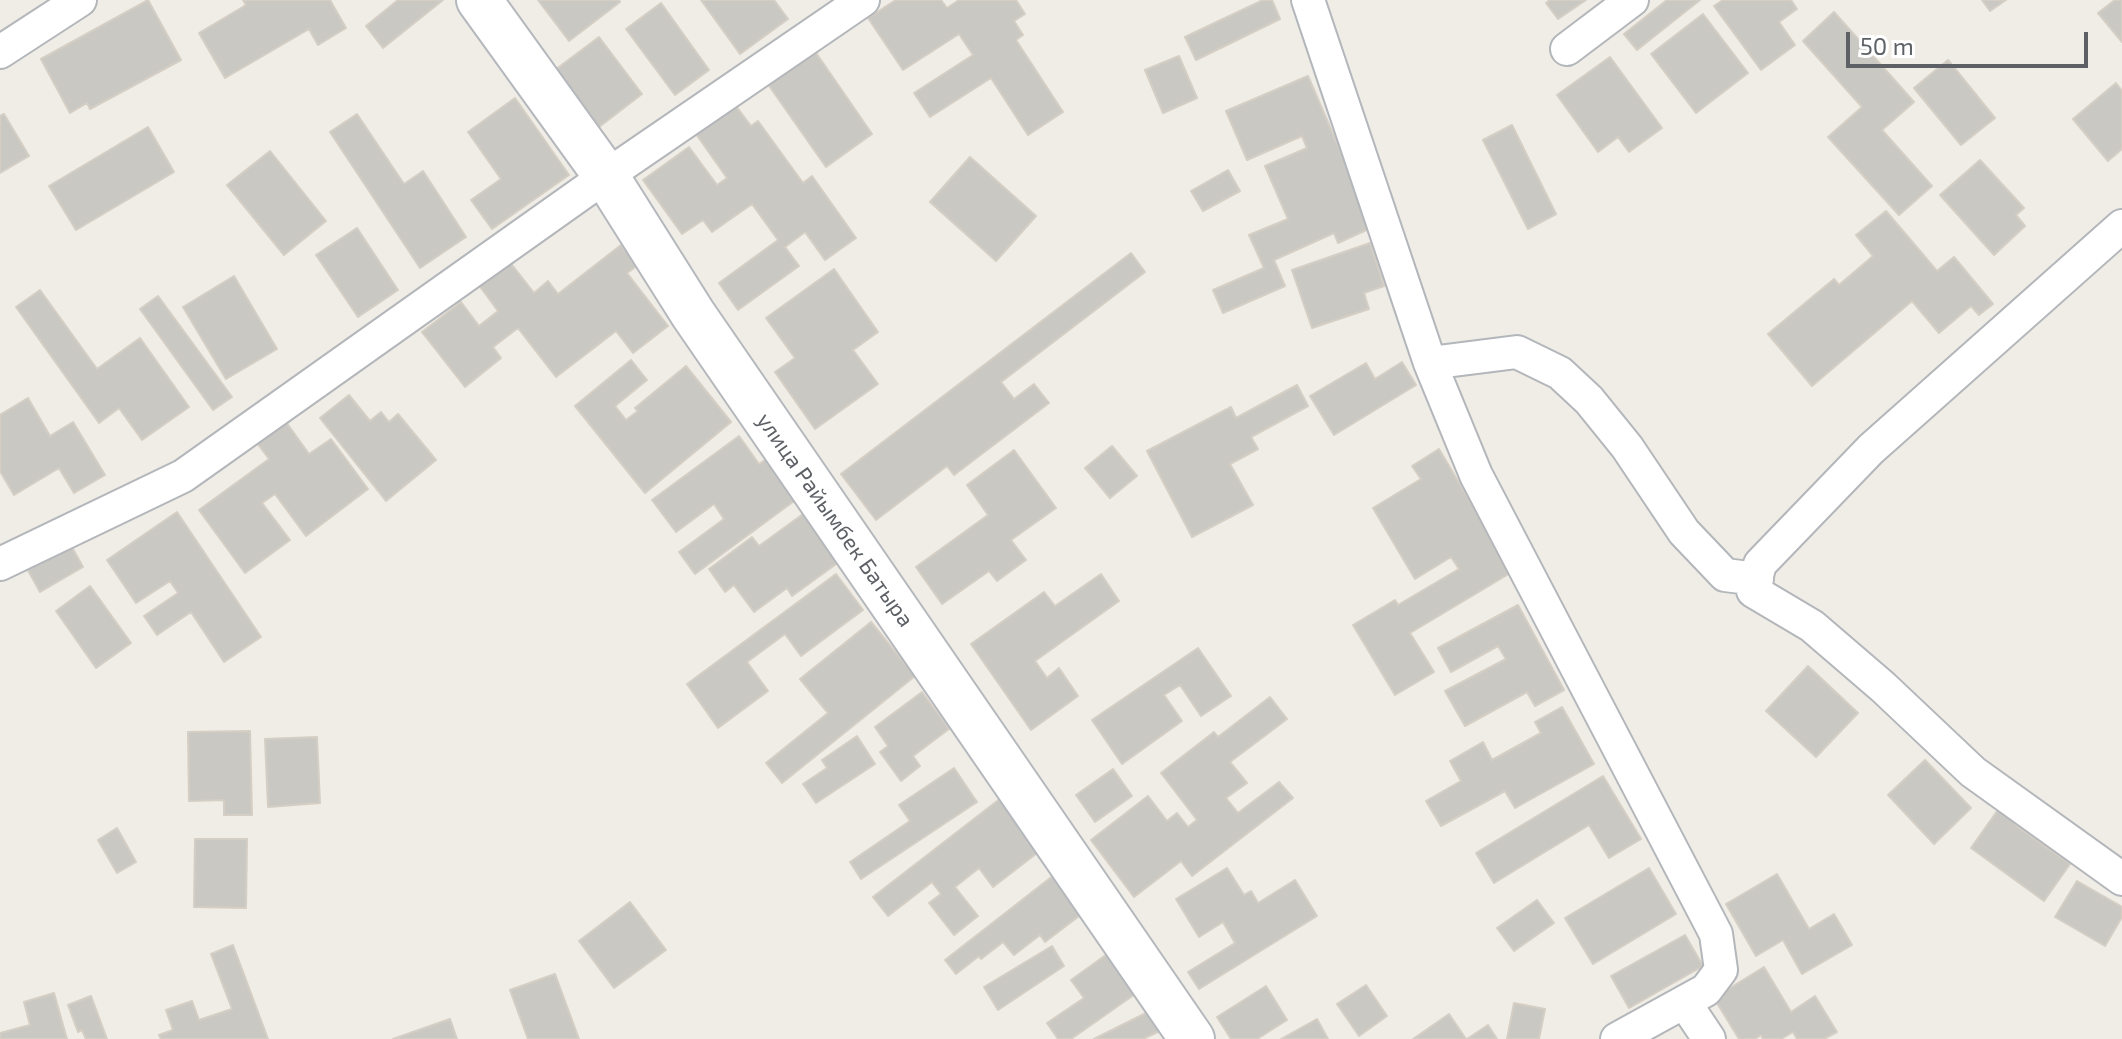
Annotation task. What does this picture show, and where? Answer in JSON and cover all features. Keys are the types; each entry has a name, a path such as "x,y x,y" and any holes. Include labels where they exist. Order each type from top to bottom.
{"street":[{"path":"0,52 80,0"},
{"name":"улица Райымбек Батыра","path":"479,0 606,176 693,314 1192,1039"},
{"path":"0,564 183,476 606,176 863,0"},
{"path":"1308,0 1430,363 1476,475 1716,934 1721,970 1706,990 1617,1039"},
{"path":"1567,49 1632,0"},
{"path":"2122,226 1871,449 1760,564 1753,591 1812,626 1883,687 1973,772 2122,879"},
{"path":"1430,363 1517,352 1560,373 1589,400 1627,447 1684,532 1725,575 1757,579"},
{"path":"1685,1003 1709,1039"}],"building":[{"path":"148,0 181,60 90,109 87,103 70,113 41,59"},
{"path":"243,0 330,0 346,28 318,45 309,29 225,78 199,33 246,5"},
{"path":"398,0 443,0 383,48 366,26"},
{"path":"538,0 619,0 620,2 569,41"},
{"path":"701,0 774,0 788,19 740,54"},
{"path":"896,0 941,0 947,8 959,0 1016,0 1025,14 1014,21 1023,35 1016,40 1063,112 1028,135 991,78 930,117 914,93 973,55 959,34 903,70 868,18"},
{"path":"1263,0 1272,0 1280,19 1196,60 1185,37"},
{"path":"1550,0 1586,0 1558,19 1546,3"},
{"path":"1667,0 1700,0 1637,50 1624,34"},
{"path":"1723,0 1791,0 1797,9 1779,22 1795,45 1761,70 1714,6"},
{"path":"1982,0 2006,0 1990,11"},
{"path":"2115,0 2122,0 2122,42 2098,13"},
{"path":"661,3 709,70 675,95 626,29"},
{"path":"1834,12 1914,102 1882,130 1932,186 1899,215 1828,137 1862,107 1803,41"},
{"path":"1703,14 1748,73 1696,113 1651,54"},
{"path":"599,37 642,94 599,127 555,70"},
{"path":"812,47 872,134 826,167 765,80"},
{"path":"1179,56 1197,98 1163,113 1145,70"},
{"path":"1610,57 1662,128 1629,152 1618,137 1598,152 1557,95"},
{"path":"1948,60 1995,118 1961,145 1914,88"},
{"path":"1308,76 1373,227 1338,243 1334,233 1274,260 1285,286 1223,313 1213,290 1264,268 1249,235 1288,219 1265,166 1307,148 1302,136 1247,160 1226,111"},
{"path":"2116,83 2122,91 2122,149 2108,161 2073,119"},
{"path":"515,98 569,175 492,229 471,200 501,179 468,132"},
{"path":"736,106 751,126 758,121 803,183 812,176 856,238 825,260 805,232 785,247 799,266 738,310 719,283 778,240 752,204 712,232 703,220 682,234 643,180 689,147 717,185 727,178 696,134"},
{"path":"4,114 29,156 0,173 0,116"},
{"path":"357,114 404,184 423,171 466,237 420,268 330,132"},
{"path":"1512,125 1556,214 1528,229 1483,140"},
{"path":"148,127 174,172 76,230 49,186"},
{"path":"270,151 326,221 284,255 227,185"},
{"path":"970,157 1036,216 996,261 930,202"},
{"path":"1980,160 2024,208 2016,215 2025,226 1994,255 1940,195"},
{"path":"1228,170 1240,191 1203,211 1191,191"},
{"path":"1886,211 1937,271 1954,257 1993,304 1979,315 1971,306 1939,333 1912,301 1812,386 1768,334 1834,279 1839,285 1873,256 1856,235"},
{"path":"357,228 398,290 358,317 316,255"},
{"path":"1370,243 1384,286 1364,293 1369,309 1312,328 1292,270"},
{"path":"621,245 637,266 627,273 668,326 633,353 616,331 556,377 518,328 493,347 501,358 465,387 422,332 461,302 479,326 498,311 478,284 509,261 534,293 548,281 558,294"},
{"path":"1131,253 1145,272 1001,382 1014,399 1034,384 1049,403 954,475 947,466 876,520 841,474"},
{"path":"834,269 878,332 853,350 878,384 815,429 775,372 795,358 766,318"},
{"path":"234,276 277,349 226,379 183,307"},
{"path":"40,290 97,369 140,338 189,407 142,440 119,408 99,423 16,307"},
{"path":"158,296 232,397 213,410 140,309"},
{"path":"631,360 647,380 615,406 626,420 638,411 635,408 686,366 731,422 645,493 575,406"},
{"path":"1402,362 1416,385 1334,435 1310,396 1366,363 1375,379"},
{"path":"1297,385 1308,406 1251,437 1258,449 1230,464 1253,505 1192,537 1147,451 1231,407 1236,418"},
{"path":"349,395 370,421 381,412 389,422 398,414 436,460 386,501 320,418"},
{"path":"28,398 50,436 73,422 105,475 74,493 59,468 14,495 0,471 0,415"},
{"path":"286,422 309,454 331,439 368,489 306,536 275,494 262,503 290,540 245,573 199,510 269,459 257,443"},
{"path":"739,436 759,464 775,453 805,493 695,574 679,552 724,519 714,504 676,532 652,500"},
{"path":"1112,446 1137,476 1110,498 1085,468"},
{"path":"1439,449 1512,572 1410,633 1434,672 1395,695 1353,625 1395,600 1398,605 1459,569 1451,557 1415,579 1373,508 1421,479 1412,466"},
{"path":"1014,450 1056,508 1011,540 1026,560 997,581 989,571 942,604 916,567 988,515 967,485"},
{"path":"177,512 261,637 224,662 191,612 157,635 144,616 178,593 170,581 136,603 107,560"},
{"path":"803,514 839,562 792,596 787,588 754,612 734,585 725,592 709,569 752,537 759,546"},
{"path":"68,540 83,567 40,592 25,565"},
{"path":"836,574 863,610 801,656 785,634 747,662 768,691 718,728 687,684"},
{"path":"1101,574 1119,601 1035,661 1047,678 1059,668 1078,696 1031,730 971,644 1044,592 1055,606"},
{"path":"90,586 131,643 96,668 56,611"},
{"path":"1518,605 1564,690 1535,706 1527,692 1465,726 1445,691 1506,659 1498,646 1451,672 1438,648"},
{"path":"871,622 915,676 782,783 766,763 828,713 800,679"},
{"path":"1198,648 1231,696 1201,716 1180,685 1164,695 1182,721 1122,764 1092,720"},
{"path":"1808,666 1858,713 1816,757 1766,711"},
{"path":"922,692 949,729 913,756 920,766 901,781 880,752 888,746 875,727"},
{"path":"1270,697 1287,719 1230,762 1247,783 1226,798 1238,813 1279,782 1293,798 1192,876 1181,861 1134,897 1091,840 1148,796 1167,821 1177,813 1188,827 1197,820 1161,773 1214,732 1218,737"},
{"path":"1562,707 1594,764 1515,808 1505,791 1441,826 1426,801 1461,781 1450,761 1483,742 1492,760 1541,733 1535,722"},
{"path":"250,731 252,815 224,815 224,800 189,801 188,732"},
{"path":"857,736 875,764 816,803 803,784 827,768 822,760"},
{"path":"317,737 320,803 268,807 265,739"},
{"path":"1925,760 1971,808 1934,844 1888,795"},
{"path":"954,768 977,802 861,879 850,862 910,821 899,805"},
{"path":"1113,769 1132,796 1095,822 1076,795"},
{"path":"1603,776 1641,839 1609,858 1589,825 1494,883 1476,853"},
{"path":"1001,798 1041,850 993,887 979,868 955,887 978,916 954,935 929,903 941,894 932,882 888,916 873,897"},
{"path":"2000,807 2019,820 2015,825 2070,864 2044,901 1971,848"},
{"path":"117,828 136,862 117,873 98,840"},
{"path":"195,839 247,839 246,908 194,907"},
{"path":"1227,868 1244,895 1251,891 1258,903 1295,880 1317,916 1199,989 1188,972 1235,943 1223,922 1199,937 1176,899"},
{"path":"1649,868 1676,914 1593,964 1565,918"},
{"path":"1777,874 1809,929 1834,914 1852,945 1802,974 1783,940 1756,956 1726,904"},
{"path":"1054,875 1083,913 1045,942 1040,935 1014,955 1003,942 956,974 945,960"},
{"path":"2077,881 2122,907 2122,917 2105,946 2055,917"},
{"path":"1537,900 1554,923 1514,951 1497,928"},
{"path":"630,902 666,950 614,988 579,941"},
{"path":"1685,935 1703,966 1629,1008 1611,976"},
{"path":"233,945 268,1039 161,1039 159,1035 173,1030 166,1010 192,1001 199,1020 232,1009 211,954"},
{"path":"1052,946 1064,966 998,1010 984,987"},
{"path":"1110,952 1138,992 1071,1039 1058,1039 1047,1023 1084,998 1071,980"},
{"path":"1764,967 1791,1012 1815,996 1837,1032 1824,1039 1797,1039 1793,1032 1781,1039 1763,1039 1761,1035 1755,1039 1739,1039 1714,998"},
{"path":"555,974 579,1039 528,1039 510,990"},
{"path":"1366,985 1387,1016 1359,1036 1337,1004"},
{"path":"1266,986 1287,1020 1257,1039 1231,1039 1217,1017"},
{"path":"54,993 67,1039 0,1039 0,1033 30,1025 24,1002"},
{"path":"91,996 107,1039 86,1039 82,1030 78,1032 68,1005"},
{"path":"1514,1003 1545,1009 1539,1039 1507,1039"},
{"path":"1154,1009 1164,1029 1143,1039 1094,1039"},
{"path":"1449,1014 1466,1039 1413,1039"},
{"path":"450,1019 457,1039 393,1039"},
{"path":"1317,1019 1328,1039 1281,1039"},
{"path":"1488,1025 1497,1039 1467,1039"}]}
